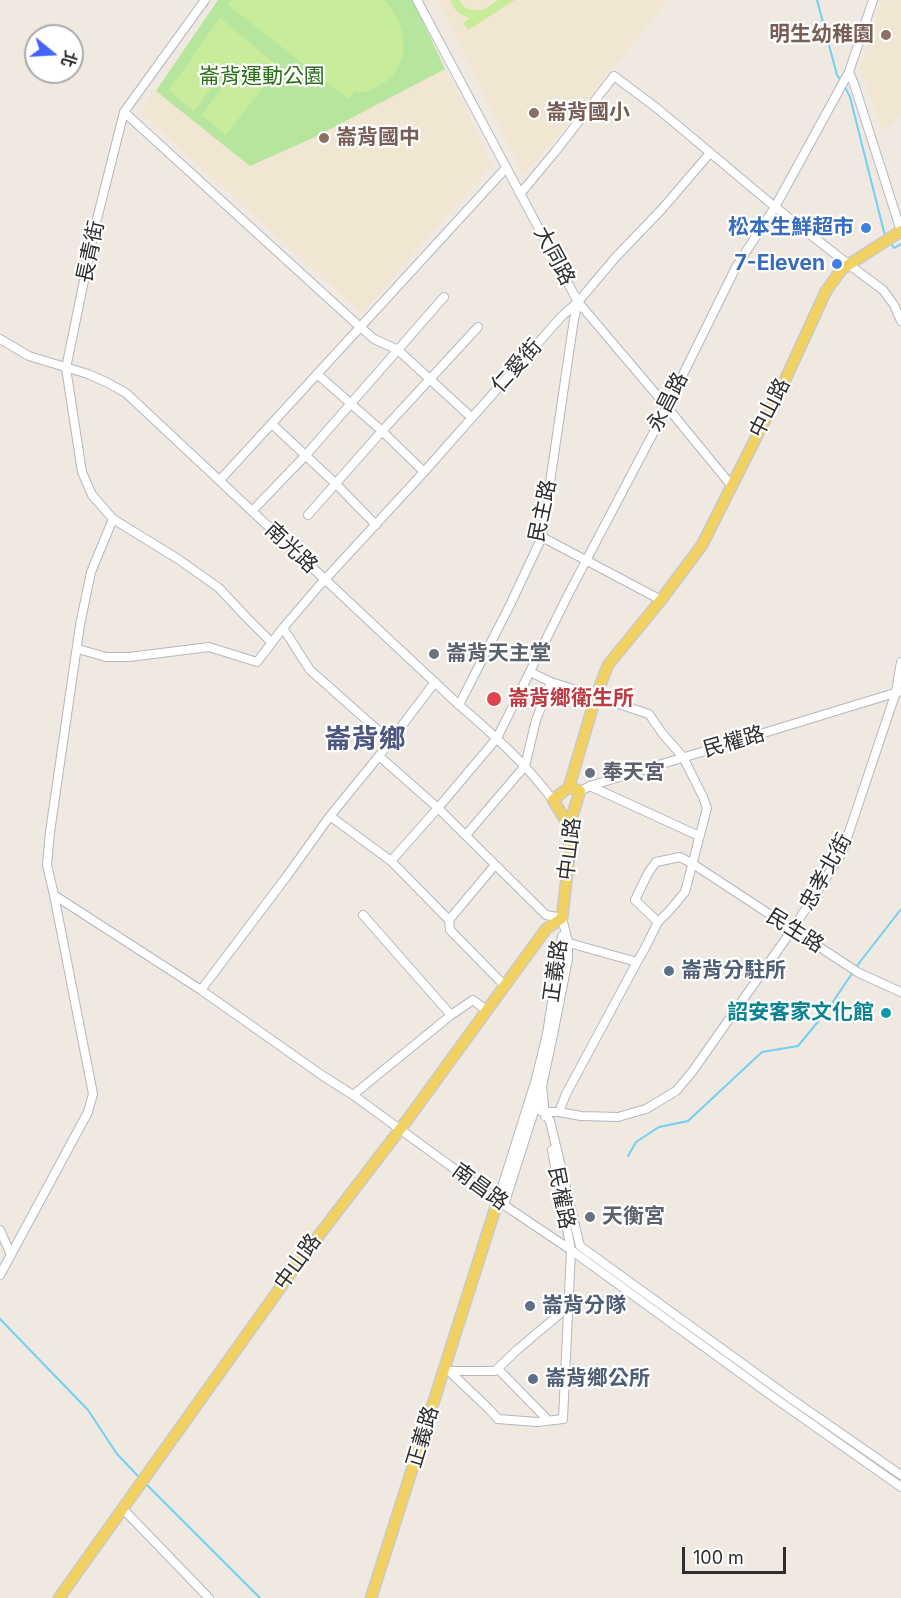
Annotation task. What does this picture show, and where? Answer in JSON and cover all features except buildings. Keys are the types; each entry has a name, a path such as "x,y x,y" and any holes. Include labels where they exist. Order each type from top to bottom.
{"main road":[{"name":"中山路","path":"60,1598 305,1253 400,1129 546,929 562,918 570,849 569,826 580,788 596,696 608,665 661,600 702,544 786,378 826,291 848,264 901,231"},
{"path":"569,826 553,800 580,788"},
{"name":"正義路","path":"371,1598 501,1203"},
{"name":"正義路","path":"379,1598 447,1371"}],"street":[{"name":"長青街","path":"205,0 124,112 97,219 66,368 82,472 92,495 113,519 178,559 219,588 271,642"},
{"name":"大同路","path":"417,0 578,302 731,485"},
{"name":"永昌路","path":"391,861 497,738 586,560 667,407 736,267 776,207 849,72 873,0"},
{"path":"849,72 901,231"},
{"path":"520,194 614,76 883,290 894,305 901,321"},
{"path":"124,112 360,327 374,339 398,350 471,417"},
{"name":"仁愛街","path":"78,649 106,657 129,657 209,647 257,662 283,628 710,153"},
{"path":"220,480 506,168"},
{"path":"252,511 305,456 444,297"},
{"name":"民主路","path":"459,705 542,537 578,302"},
{"path":"562,316 574,319"},
{"path":"308,514 478,327"},
{"name":"南光路","path":"0,339 29,357 88,374 126,393 497,738 525,765 553,800"},
{"path":"317,374 382,431 424,472"},
{"path":"272,424 376,525"},
{"path":"0,1275 88,1112 93,1094 54,895 46,865 80,625 91,572 113,519"},
{"path":"542,537 661,600"},
{"path":"283,628 310,670 389,741"},
{"name":"忠孝北街","path":"536,1109 581,1116 618,1118 646,1109 676,1091 692,1072 792,930 842,853 898,693 901,662"},
{"path":"530,672 551,682 649,714 683,757 580,788"},
{"path":"201,990 330,816 435,682"},
{"path":"466,835 525,765 536,720 551,682"},
{"name":"民權路","path":"559,1112 566,1094 658,922 685,892 706,808 704,797 683,757 898,693"},
{"path":"379,756 438,808 546,915 562,918"},
{"path":"580,788 699,836"},
{"path":"330,816 391,861 449,920 450,930 505,986"},
{"path":"658,922 636,900 648,873 656,862 680,857 693,864"},
{"name":"民生路","path":"693,864 859,973 901,993"},
{"path":"449,920 495,865"},
{"name":"南昌路","path":"54,895 201,990 322,1076 353,1095 501,1203 575,1248 901,1475"},
{"path":"363,915 451,1015"},
{"name":"正義路","path":"501,1203 536,1109 546,1034 565,942 562,918"},
{"path":"565,942 637,962"},
{"path":"353,1095 474,999 487,1011"},
{"name":"民權路","path":"539,1083 536,1109 575,1248 568,1307 564,1419 548,1420"},
{"path":"0,1230 11,1255"},
{"name":"南昌路","path":"575,1248 688,1336 901,1487"},
{"path":"447,1371 495,1371 568,1307"},
{"path":"498,1369 548,1420"},
{"path":"447,1371 498,1419 537,1422 548,1420"},
{"path":"123,1509 208,1598"}],"shaded area":[{"name":"崙背國中","path":"218,0 409,0 464,105 492,165 362,313 140,112"},
{"name":"崙背國小","path":"438,0 668,0 523,175"},
{"name":"明生幼稚園","path":"882,0 901,0 901,114 883,131 860,69"}],"green space":[{"name":"崙背運動公園","path":"218,0 413,0 445,69 315,137 250,166 156,91"},
{"path":"232,0 384,0 399,22 403,46 402,58 389,79 369,91 355,91 348,99 228,5"},
{"path":"450,0 459,0 465,8 480,10 498,0 515,0 468,30 463,23 470,18 457,12"},
{"path":"220,18 279,67 226,135 202,115 226,82 219,78 194,111 168,90"}],"waterway":[{"path":"817,0 837,75 842,82"},
{"path":"845,87 850,97 887,237"},
{"path":"890,242 894,248 901,244"},
{"path":"856,967 901,909"},
{"path":"628,1156 636,1142 659,1127 688,1121 762,1052 798,1046 826,1012 853,972"},
{"path":"0,1319 88,1410 117,1454 139,1477"},
{"path":"145,1483 260,1598"}],"place":[{"name":"明生幼稚園","path":"886,35"},
{"name":"崙背國小","path":"534,113"},
{"name":"崙背國中","path":"324,138"},
{"name":"松本生鮮超市","path":"866,228"},
{"name":"7-Eleven","path":"837,264"},
{"name":"崙背天主堂","path":"434,654"},
{"name":"崙背鄉衛生所","path":"494,699"},
{"name":"奉天宮","path":"590,773"},
{"name":"崙背分駐所","path":"669,971"},
{"name":"詔安客家文化館","path":"886,1013"},
{"name":"天衡宮","path":"590,1217"},
{"name":"崙背分隊","path":"530,1306"},
{"name":"崙背鄉公所","path":"533,1379"}],"district":[{"name":"崙背鄉","path":"365,740"}]}
